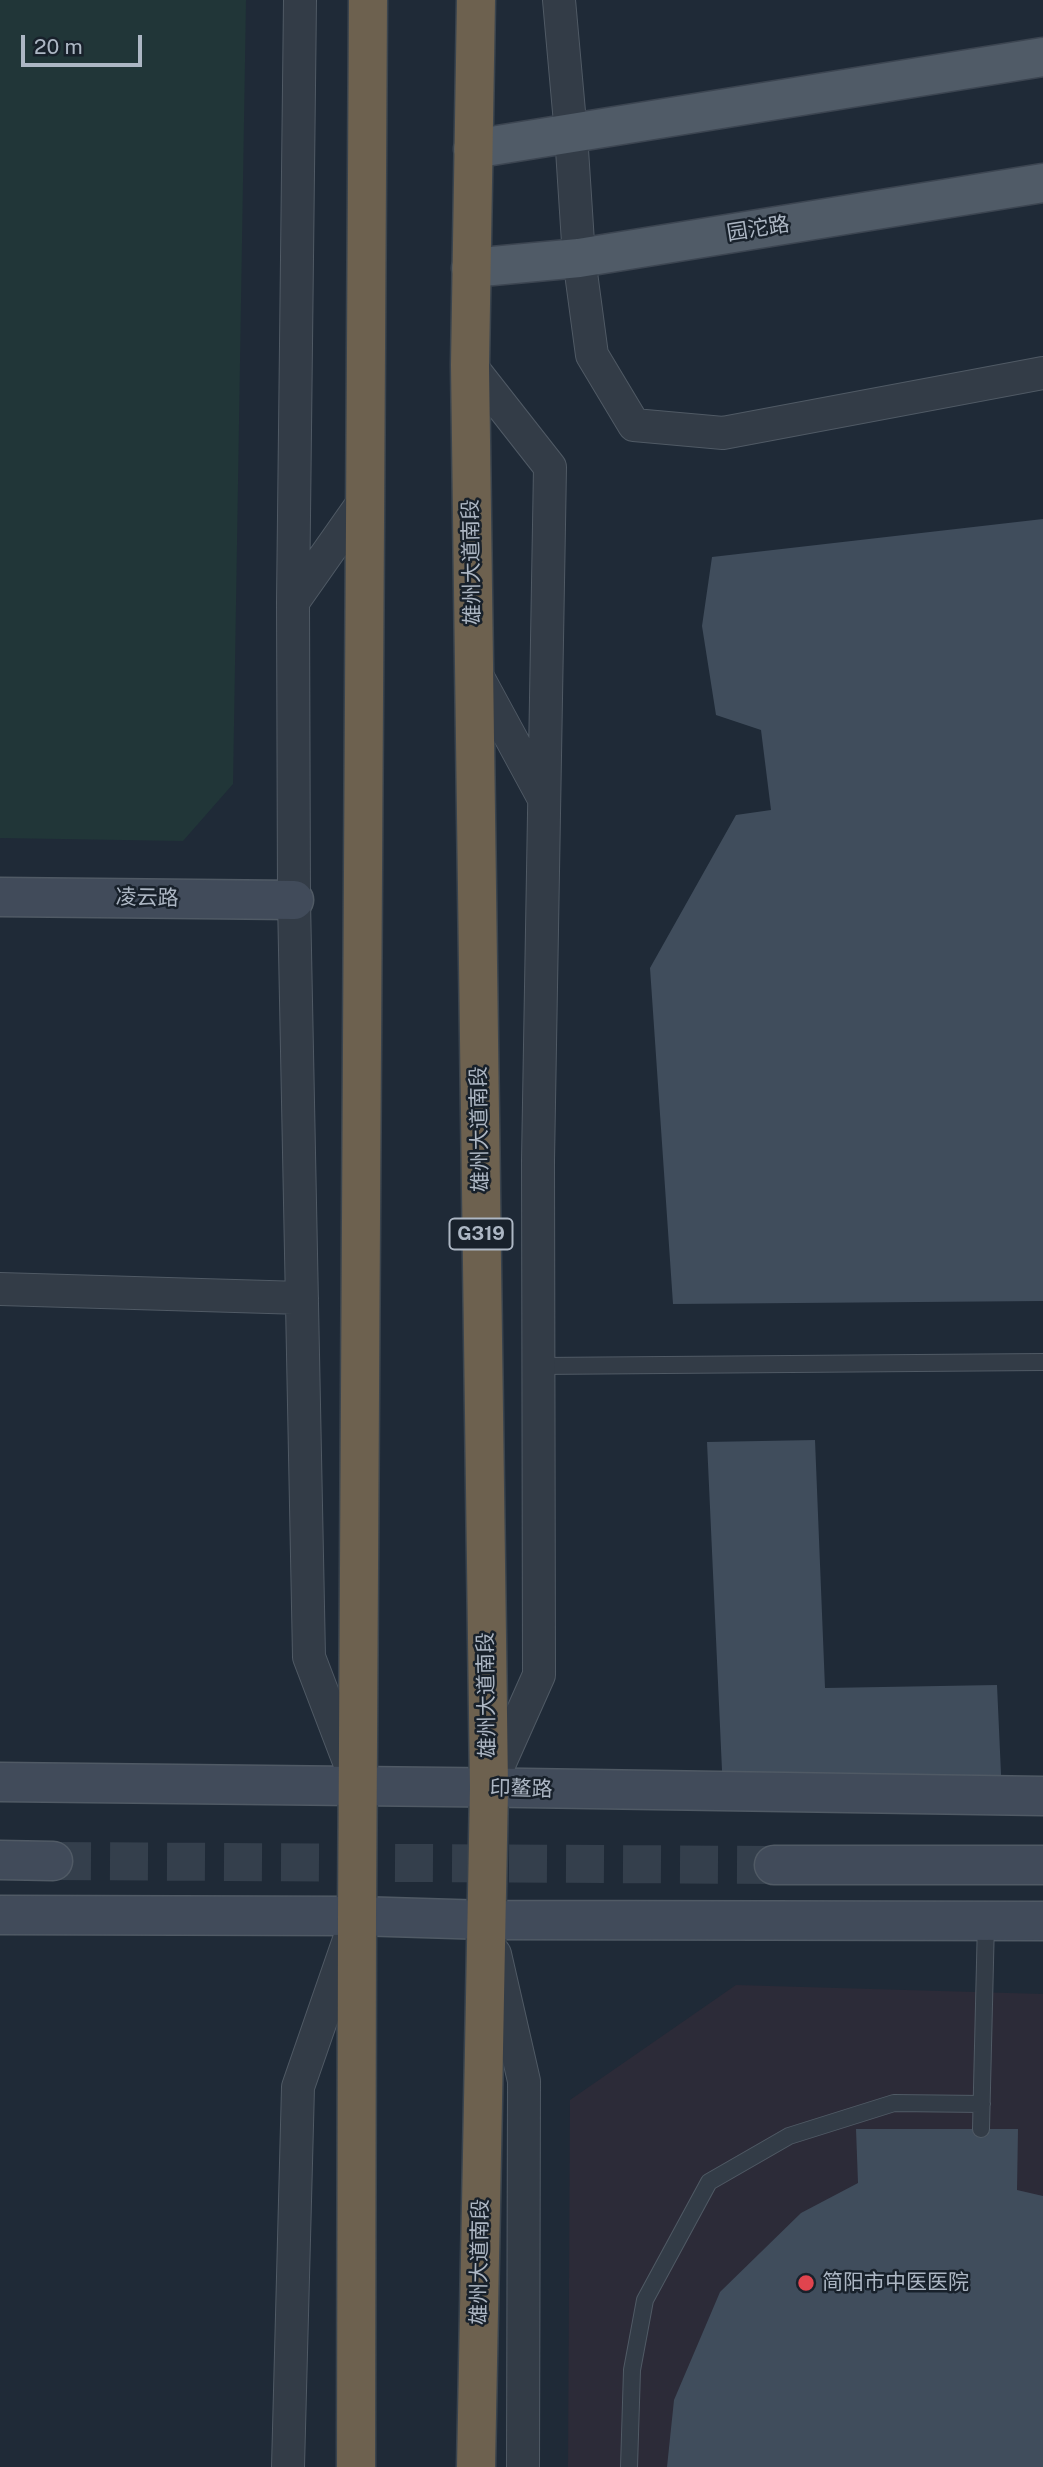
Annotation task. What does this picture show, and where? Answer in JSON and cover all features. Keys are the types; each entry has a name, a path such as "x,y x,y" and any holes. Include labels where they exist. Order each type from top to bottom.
{"highway":[{"path":"356,2467 356,1916 369,0"},
{"name":"雄州大道南段","path":"476,0 470,365 489,1788 476,2467"}],"main road":[{"path":"473,149 1043,57"},
{"name":"园沱路","path":"471,268 579,258 1043,183"}],"street":[{"path":"300,0 293,602 294,900 309,1657 358,1784"},
{"path":"559,0 572,134 579,258 592,355 634,425 723,433 1043,373"},
{"path":"470,365 550,467 538,1160 540,1675 489,1788"},
{"path":"293,602 364,501"},
{"path":"473,669 545,801"},
{"name":"凌云路","path":"0,897 294,900"},
{"path":"0,1289 302,1298"},
{"name":"印鳌路","path":"0,1782 358,1784 1043,1796"},
{"path":"0,1860 53,1861"},
{"path":"774,1865 1043,1865"},
{"path":"0,1915 356,1916 487,1920 1043,1921"},
{"path":"288,2467 298,2087 356,1916"},
{"path":"487,1920 524,2081 523,2467"}],"lane":[{"path":"539,1366 1043,1362"},
{"path":"981,2129 986,1921"},
{"path":"629,2467 632,2370 645,2300 709,2182 789,2136 894,2104 982,2104"}],"shaded area":[{"name":"简阳市中医医院","path":"736,1985 1043,1994 1043,2467 568,2467 570,2100"}],"green space":[{"path":"0,0 246,0 233,784 183,841 0,838"}],"building":[{"path":"1043,519 1043,1301 673,1304 650,968 736,815 771,810 761,730 716,715 702,626 712,557"},
{"path":"815,1440 825,1688 997,1685 1002,1796 723,1792 707,1442"},
{"path":"856,2129 1018,2129 1017,2190 1043,2196 1043,2467 667,2467 674,2400 720,2292 801,2213 858,2183"}],"tunnel":[{"path":"53,1861 774,1865"}],"place":[{"name":"简阳市中医医院","path":"806,2283"}]}
